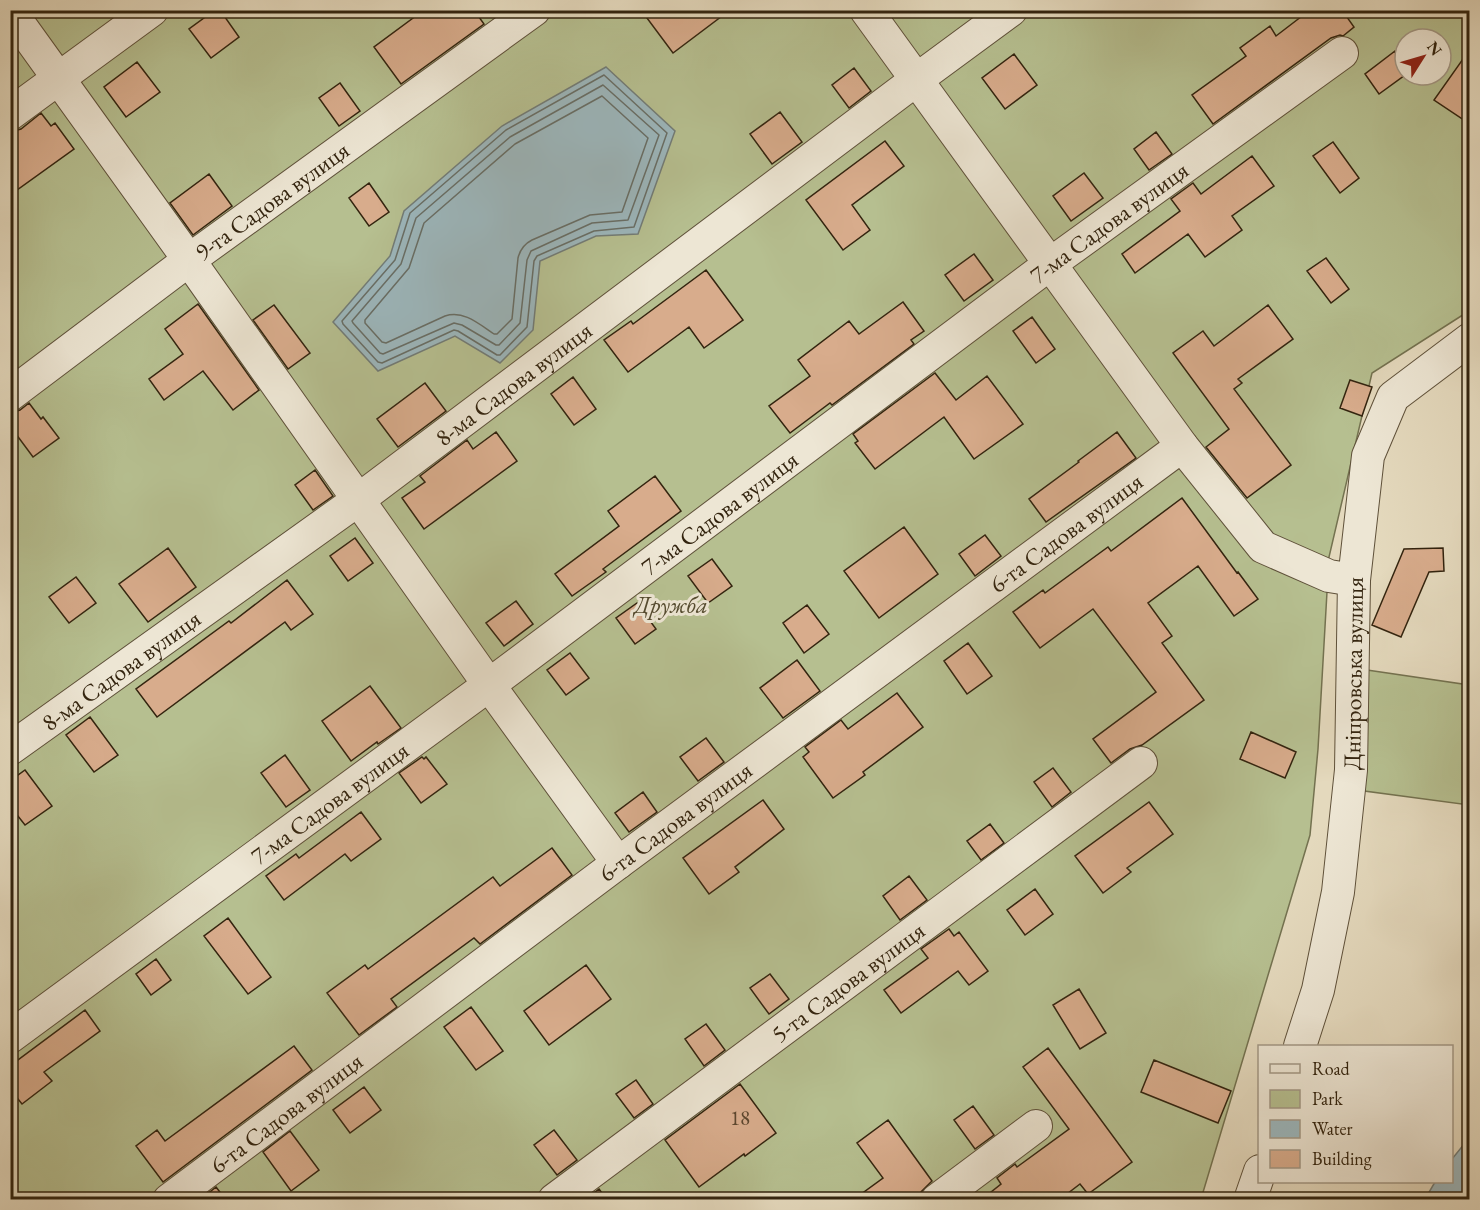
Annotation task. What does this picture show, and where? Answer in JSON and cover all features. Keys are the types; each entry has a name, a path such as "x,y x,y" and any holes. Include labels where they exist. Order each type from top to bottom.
{"street":[{"path":"10,114 152,10"},
{"name":"9-та Садова вулиця","path":"10,395 189,260 534,10"},
{"path":"866,10 1182,446 1263,547 1329,576 1354,580"},
{"name":"8-ма Садова вулиця","path":"10,749 358,500 1011,10"},
{"path":"10,11 618,863"},
{"name":"7-ма Садова вулиця","path":"10,1036 489,685 1050,264 1342,52"},
{"name":"Дніпровська вулиця","path":"1301,1045 1318,990 1338,892 1351,770 1354,580 1368,456 1393,397 1470,339"},
{"name":"6-та Садова вулиця","path":"169,1200 618,863 1182,446"},
{"name":"5-та Садова вулиця","path":"554,1200 1141,763"},
{"path":"937,1200 1036,1126"},
{"path":"1250,1200 1258,1177"}],"green space":[{"name":"Дружба","path":"10,11 1469,11 1469,311 1372,373 1329,557 1318,749 1310,835 1201,1199 11,1199"},
{"path":"1367,670 1469,685 1469,805 1357,790"}],"water":[{"path":"606,67 675,131 638,234 596,236 540,261 533,330 500,363 455,336 378,371 333,322 390,256 404,211 502,126"},
{"path":"1469,1138 1469,1199 1425,1199 1434,1183 1453,1183 1453,1158"}],"building":[{"path":"215,10 220,10 239,37 211,58 189,29"},
{"path":"424,10 474,10 484,24 401,84 374,47"},
{"path":"641,10 730,10 673,53"},
{"path":"1310,10 1342,10 1354,27 1343,36 1331,38 1213,124 1192,95 1246,56 1240,48 1270,26 1276,36"},
{"path":"1470,49 1470,124 1434,100 1443,87 1453,87 1453,73"},
{"path":"1393,53 1393,84 1379,94 1365,74"},
{"path":"1014,54 1037,85 1005,109 982,78"},
{"path":"137,62 160,92 126,117 104,87"},
{"path":"854,68 871,91 849,108 832,85"},
{"path":"340,83 360,111 339,126 319,98"},
{"path":"780,112 802,142 772,164 750,134"},
{"path":"41,113 51,126 55,123 74,149 10,195 10,132 21,129"},
{"path":"1156,132 1172,154 1149,170 1134,149"},
{"path":"885,141 904,166 852,205 870,230 843,250 806,200"},
{"path":"1333,142 1359,178 1340,193 1313,156"},
{"path":"1252,156 1274,186 1232,216 1242,230 1205,257 1188,234 1135,273 1122,254 1180,211 1171,199 1193,183 1201,194"},
{"path":"1084,173 1103,198 1071,221 1053,196"},
{"path":"209,174 232,206 193,235 170,203"},
{"path":"369,183 389,212 369,226 349,198"},
{"path":"974,254 993,280 964,301 945,275"},
{"path":"1326,258 1349,289 1331,303 1307,271"},
{"path":"706,270 743,320 704,348 689,327 628,372 604,340 631,321 633,324"},
{"path":"903,302 924,331 911,340 914,344 790,433 769,406 810,376 798,360 849,321 859,334"},
{"path":"198,304 259,390 233,410 203,371 164,400 149,379 183,354 165,329"},
{"path":"274,305 310,353 288,369 253,320"},
{"path":"1268,305 1293,339 1238,379 1242,383 1234,389 1291,465 1247,498 1206,447 1229,429 1173,353 1203,331 1214,346"},
{"path":"1032,317 1055,349 1036,363 1013,331"},
{"path":"935,373 956,400 987,376 1023,424 974,459 944,417 875,469 855,443 858,441 853,434"},
{"path":"573,377 596,409 574,425 551,394"},
{"path":"1350,380 1372,387 1362,416 1340,408"},
{"path":"425,383 446,411 398,447 377,419"},
{"path":"29,403 59,438 33,457 10,426 10,413 20,410"},
{"path":"496,432 517,461 424,529 402,498 425,482 420,476 467,440 473,449"},
{"path":"1117,432 1136,458 1046,522 1029,499"},
{"path":"315,470 333,496 313,510 295,485"},
{"path":"655,476 681,511 603,569 606,572 572,596 555,574 619,526 608,511"},
{"path":"1182,498 1258,599 1234,616 1198,566 1148,603 1172,636 1162,643 1204,700 1142,745 1130,749 1111,763 1093,739 1156,692 1093,609 1040,648 1013,612 1043,590 1045,593 1108,547 1111,551"},
{"path":"904,527 938,574 879,618 844,571"},
{"path":"985,535 1001,556 975,576 959,554"},
{"path":"355,538 373,563 348,581 330,556"},
{"path":"168,548 196,587 148,622 119,584"},
{"path":"1443,548 1444,571 1429,572 1401,637 1372,625 1404,549"},
{"path":"712,559 732,586 708,603 688,576"},
{"path":"76,577 96,603 69,623 49,597"},
{"path":"287,580 313,614 291,630 285,622 157,717 136,689 229,621 231,623"},
{"path":"516,601 533,624 504,646 486,623"},
{"path":"637,603 656,629 635,644 616,618"},
{"path":"807,605 829,634 804,653 783,623"},
{"path":"968,643 992,676 967,694 944,661"},
{"path":"570,653 589,678 566,695 547,670"},
{"path":"797,660 820,691 783,718 760,688"},
{"path":"370,686 401,728 351,761 322,721"},
{"path":"897,693 923,727 863,772 865,775 833,798 803,757 809,752 805,747 841,720 848,729"},
{"path":"90,717 118,755 94,772 66,735"},
{"path":"1251,732 1296,752 1285,778 1240,759"},
{"path":"706,738 724,762 698,781 680,757"},
{"path":"285,755 310,790 286,807 261,773"},
{"path":"422,757 424,759 426,757 447,784 421,803 399,773"},
{"path":"1053,768 1071,792 1052,807 1034,782"},
{"path":"25,770 52,806 25,825 10,806 10,781"},
{"path":"643,792 657,812 629,832 615,813"},
{"path":"763,800 784,829 735,867 739,872 709,894 683,858"},
{"path":"1149,802 1173,834 1127,868 1131,872 1103,893 1075,856"},
{"path":"361,812 381,839 351,861 345,854 284,900 266,876 296,854 299,858"},
{"path":"990,824 1004,843 981,860 967,841"},
{"path":"552,848 572,875 480,944 474,938 391,999 397,1007 359,1035 327,993 365,965 368,969 493,877 500,886"},
{"path":"909,876 927,900 900,920 883,896"},
{"path":"1035,889 1053,914 1025,935 1007,910"},
{"path":"228,918 271,977 248,994 204,936"},
{"path":"949,929 954,936 959,932 988,971 969,985 958,971 901,1013 884,990 928,958 921,949"},
{"path":"156,959 171,980 151,995 136,974"},
{"path":"586,965 611,999 549,1045 524,1011"},
{"path":"770,974 789,999 769,1014 750,988"},
{"path":"1079,989 1106,1033 1080,1049 1053,1005"},
{"path":"471,1007 503,1051 476,1070 444,1027"},
{"path":"85,1010 100,1031 44,1072 52,1081 22,1104 10,1089 10,1066"},
{"path":"706,1024 725,1050 704,1066 685,1039"},
{"path":"294,1046 312,1070 163,1182 136,1146 157,1130 165,1141"},
{"path":"1048,1048 1132,1162 1088,1194 1080,1184 1059,1200 981,1200 1001,1184 997,1178 1015,1164 1017,1167 1069,1129 1023,1067"},
{"path":"1154,1060 1231,1091 1218,1123 1141,1092"},
{"path":"636,1080 653,1104 634,1118 616,1094"},
{"path":"740,1084 776,1133 699,1187 665,1140"},
{"path":"364,1087 381,1110 350,1133 333,1110"},
{"path":"973,1106 994,1135 975,1149 954,1120"},
{"path":"888,1120 932,1181 921,1192 919,1200 853,1200 883,1178 857,1143"},
{"path":"554,1130 577,1160 557,1175 534,1145"},
{"path":"290,1131 319,1170 291,1191 263,1152"},
{"path":"216,1187 226,1200 200,1200"},
{"path":"599,1189 607,1200 585,1200"}]}
